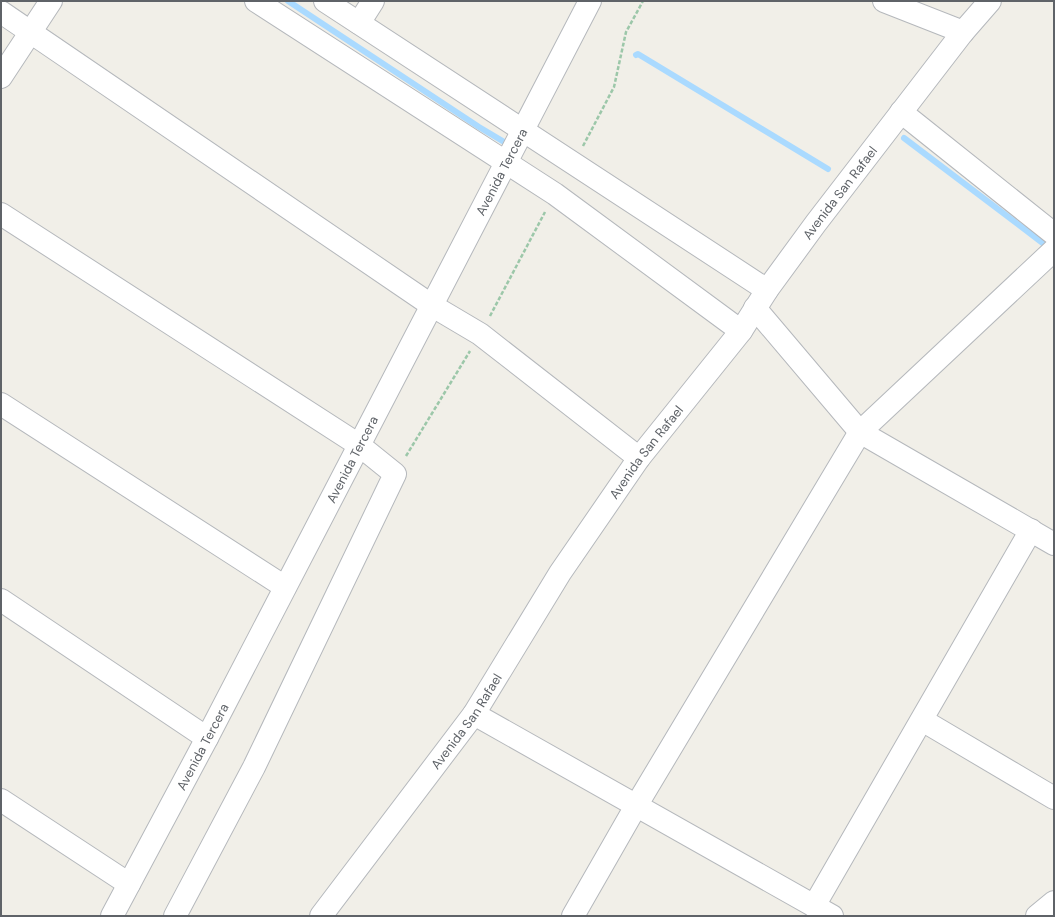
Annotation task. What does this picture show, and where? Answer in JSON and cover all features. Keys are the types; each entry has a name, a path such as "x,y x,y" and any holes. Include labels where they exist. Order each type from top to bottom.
{"street":[{"path":"1,77 52,1"},
{"path":"256,1 555,194 741,331"},
{"path":"325,1 767,290"},
{"path":"359,23 373,1"},
{"name":"Avenida Tercera","path":"112,916 590,1"},
{"path":"884,1 963,32"},
{"name":"Avenida San Rafael","path":"321,916 474,714 560,573 640,458 741,331 767,290 901,112 963,32 990,1"},
{"path":"1,12 431,305 480,334 640,458"},
{"path":"901,112 1054,234"},
{"path":"1,214 358,445 395,474 254,767 175,916"},
{"path":"573,916 636,806 860,432 1054,250"},
{"path":"755,308 860,432 1054,544"},
{"path":"1,404 285,587"},
{"path":"474,714 823,911 922,720 1031,530"},
{"path":"1,600 206,738"},
{"path":"922,720 1054,798"},
{"path":"1,800 129,884"},
{"path":"1037,916 1054,902"}],"path":[{"path":"574,163 614,87 626,32 643,1"},
{"path":"395,474 480,334 555,194"}],"waterway":[{"path":"288,1 479,127 509,145"},
{"path":"636,55 638,54 828,169"},
{"path":"904,138 1044,244"}]}
